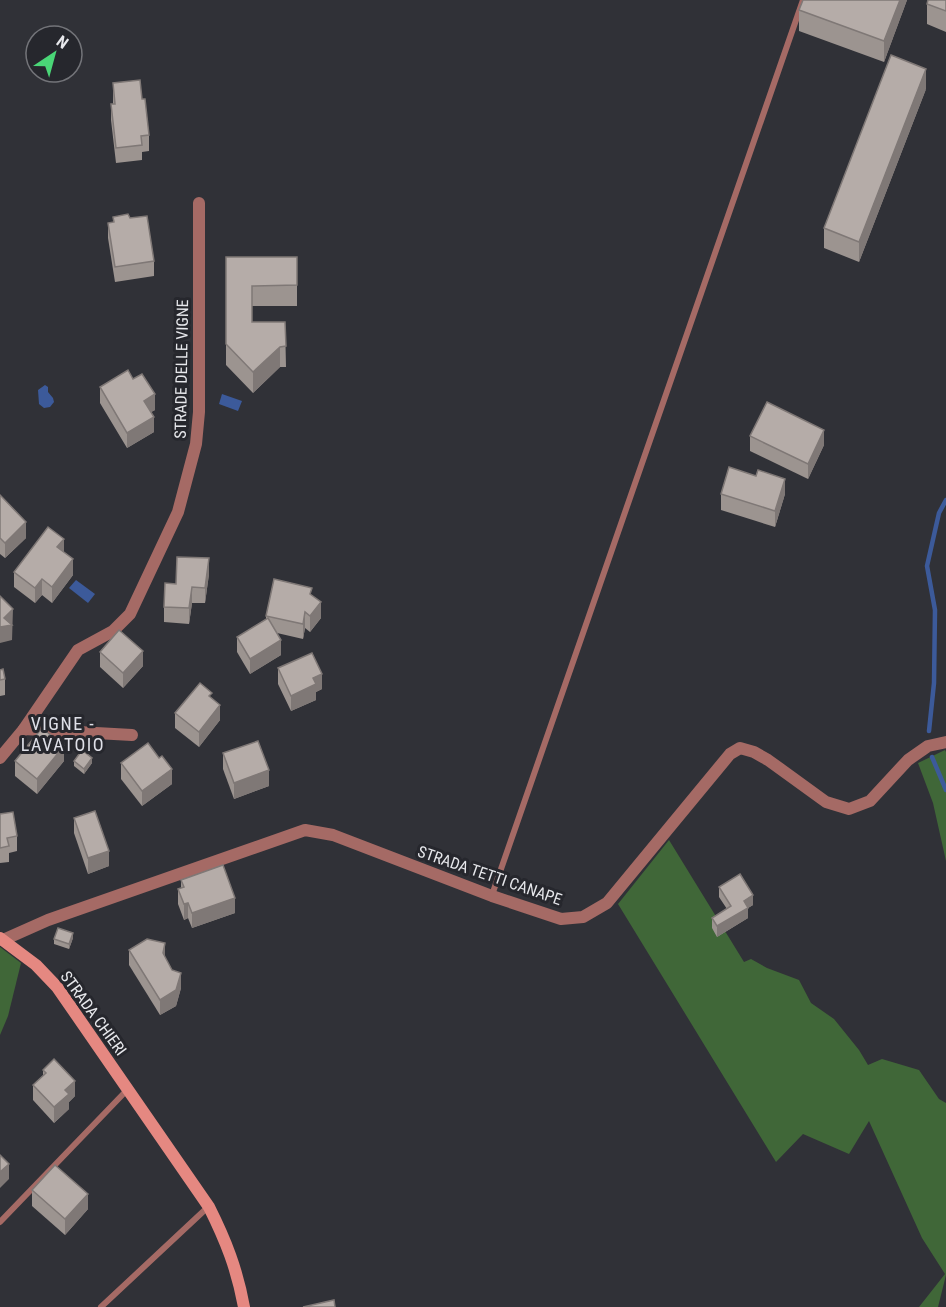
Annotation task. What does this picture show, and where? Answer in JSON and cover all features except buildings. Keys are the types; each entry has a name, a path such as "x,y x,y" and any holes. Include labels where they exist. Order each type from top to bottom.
{"main road":[{"name":"STRADA CHIERI","path":"2,939 36,965 57,987 208,1206 227,1242 244,1307"}],"street":[{"name":"STRADE DELLE VIGNE","path":"1,754 24,729 78,650 114,631 130,614 178,512 196,444 199,412 199,202"},
{"path":"24,729 132,735"},
{"name":"STRADA TETTI CANAPE","path":"2,939 48,920 305,830 333,836 492,896 561,919 583,917 607,903 730,754 740,748 754,752 768,760 826,802 849,809 870,801 908,760 930,745 946,742"}],"lane":[{"path":"492,896 803,0"},
{"path":"0,1222 129,1089"},
{"path":"101,1307 208,1206"}],"green space":[{"path":"945,750 946,861 933,803 918,763"},
{"path":"669,840 744,962 751,959 767,968 799,980 811,1003 834,1019 868,1065 882,1059 919,1070 939,1099 946,1103 946,1275 938,1307 919,1307 945,1274 922,1238 869,1121 849,1154 803,1134 776,1162 618,904"},
{"path":"0,947 21,963 8,1016 0,1035"}],"water":[{"path":"45,385 54,402 50,407 44,408 39,404 38,390"},
{"path":"222,394 242,401 238,411 219,404"},
{"path":"76,580 95,594 88,603 69,588"}],"waterway":[{"path":"929,731 934,683 935,610 927,566 939,513 946,500"},
{"path":"932,757 946,790"}],"district":[{"name":"VIGNE - LAVATOIO","path":"63,734"}]}
